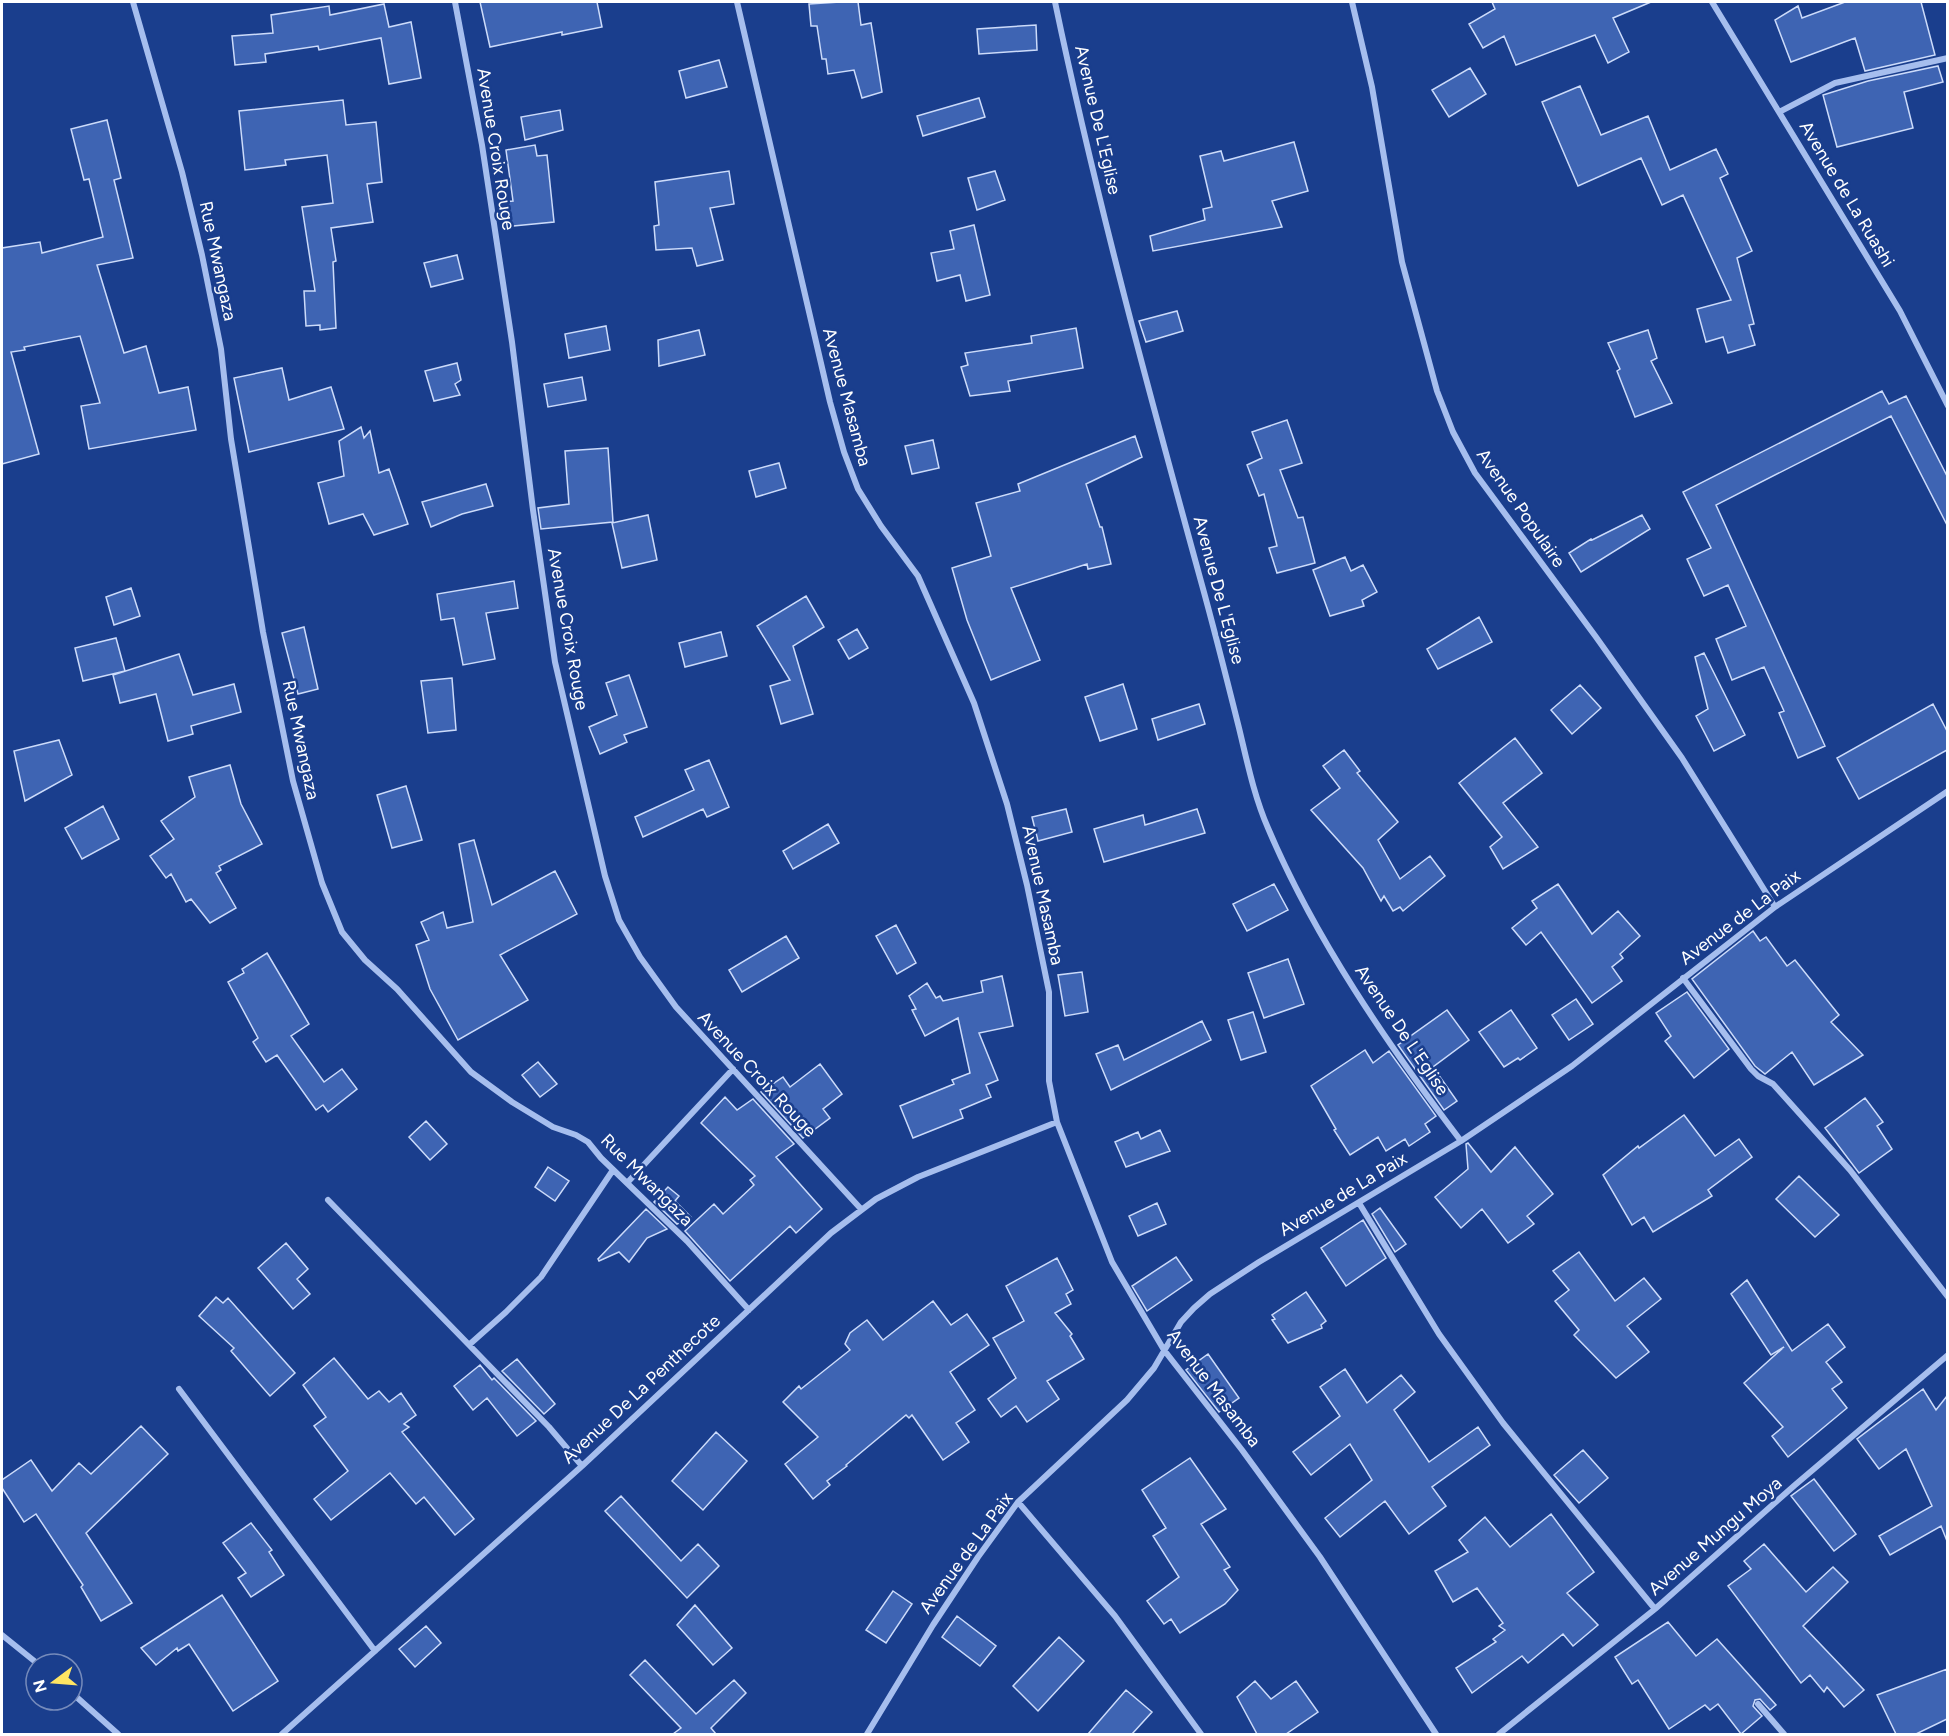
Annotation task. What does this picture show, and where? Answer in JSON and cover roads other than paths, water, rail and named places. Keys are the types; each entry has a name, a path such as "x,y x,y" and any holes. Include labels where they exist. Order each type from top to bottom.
{"street":[{"name":"Rue Mwangaza","path":"133,2 182,172 202,255 221,349 231,439 263,632 293,781 322,883 342,932 364,960 397,989 471,1072 522,1108 588,1143 687,1241 749,1310"},
{"name":"Avenue Croix Rouge","path":"455,2 482,145 555,662 605,876 619,920 640,957 676,1007 861,1209"},
{"name":"Avenue Masamba","path":"737,2 830,402 844,452 858,489 881,526 918,576 974,703 1007,804 1049,992 1049,1081 1057,1122 1112,1262 1164,1350 1242,1450 1320,1557 1436,1734"},
{"name":"Avenue De L'Eglise","path":"1055,2 1129,318 1266,824 1315,923 1419,1085 1461,1141"},
{"name":"Avenue Populaire","path":"1352,2 1372,87 1402,262 1437,391 1453,432 1475,473 1682,758 1775,907"},
{"name":"Avenue de La Ruashi","path":"1712,2 1900,311 1947,406"},
{"path":"1779,112 1835,83 1947,58"},
{"name":"Avenue de La Paix","path":"867,1734 933,1625 1018,1502 1127,1400 1154,1368 1181,1322 1210,1294 1259,1262 1461,1141 1572,1066 1775,907 1947,792"},
{"path":"1683,978 1751,1069 1758,1076 1773,1084 1850,1170 1947,1297"},
{"path":"627,1184 734,1069"},
{"name":"Avenue De La Penthecote","path":"282,1734 582,1466 831,1233 861,1209 918,1177 1057,1122"},
{"path":"470,1344 541,1277 613,1170"},
{"path":"328,1200 470,1344 549,1427 582,1466"},
{"path":"1359,1203 1439,1334 1503,1423 1655,1609"},
{"name":"Avenue Mungu Moya","path":"1499,1734 1655,1609 1947,1355"},
{"path":"179,1389 375,1651"},
{"path":"1018,1502 1115,1616 1201,1734"},
{"path":"2,1635 24,1653"},
{"path":"84,1704 118,1734"},
{"path":"1758,1704 1784,1734"}]}
